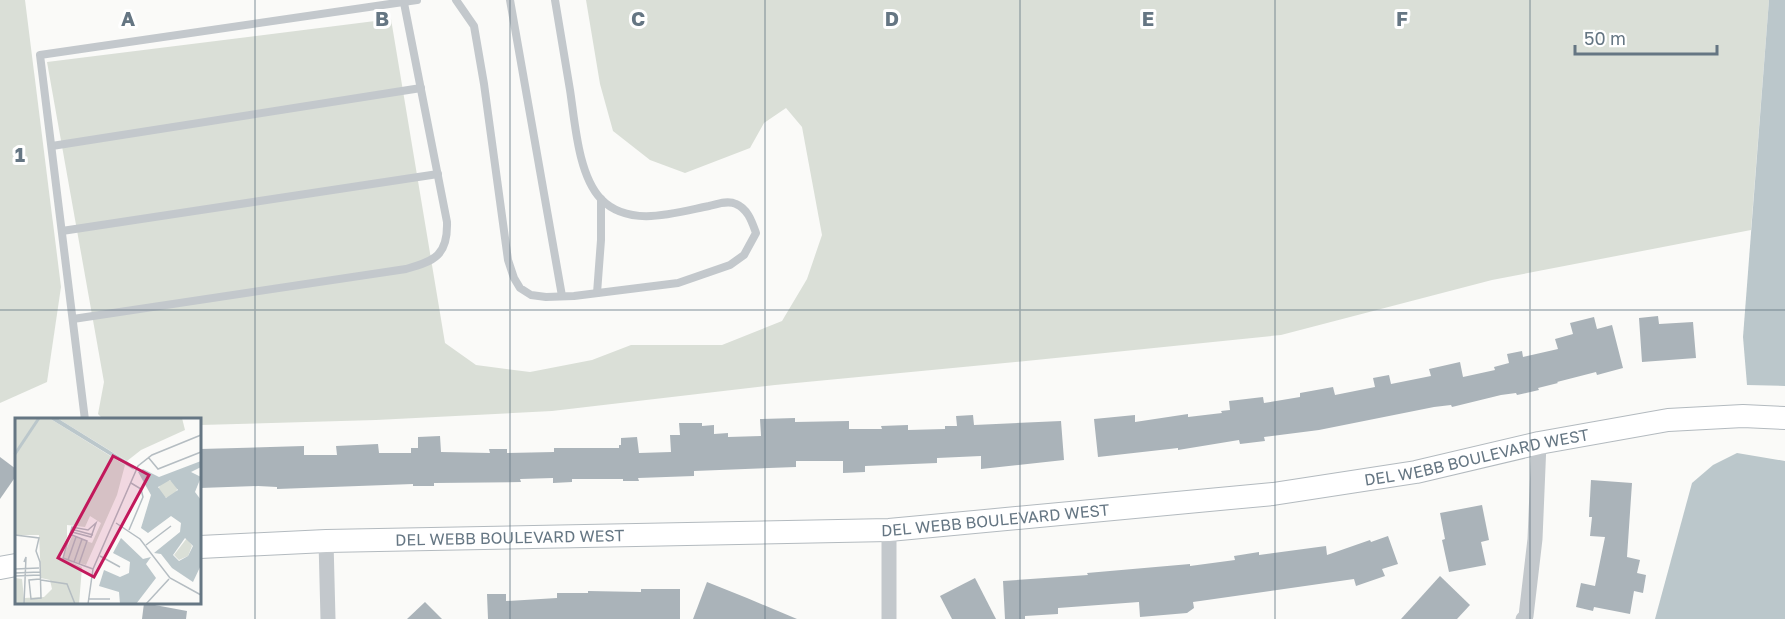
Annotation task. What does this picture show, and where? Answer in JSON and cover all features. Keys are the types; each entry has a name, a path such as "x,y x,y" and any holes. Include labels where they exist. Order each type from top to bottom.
{"street":[{"name":"DEL WEBB BOULEVARD WEST","path":"201,547 326,542 889,530 1273,494 1416,472 1539,443 1668,420 1743,416 1785,418"},
{"path":"1523,619 1526,616 1535,539 1539,443"},
{"path":"889,530 889,619"},
{"path":"326,542 328,619"},
{"path":"0,568 15,565"}],"lane":[{"path":"85,418 40,55 417,0"},
{"path":"456,0 474,26 508,260 520,288 531,294 562,296 597,293 678,283 730,265 744,255 756,233 749,215 736,204 727,202 679,213 639,217 618,212 601,199 588,180 580,150 555,0"},
{"path":"510,0 562,296"},
{"path":"73,319 406,269 434,259 440,253 447,233 438,174 404,3"},
{"path":"52,146 421,88"},
{"path":"62,231 438,174"},
{"path":"597,293 601,199"}],"shaded area":[{"path":"0,0 25,0 61,287 47,382 0,403"},
{"path":"586,0 1769,0 1751,230 1492,280 1281,335 775,385 552,411 376,420 201,425 201,418 102,418 98,414 104,382 47,62 391,19 445,343 476,365 530,372 592,360 631,345 722,345 782,321 807,279 822,235 802,127 786,108 764,123 750,148 685,173 650,160 613,131 600,84"},
{"path":"1769,0 1785,0 1785,386 1747,385 1743,337"},
{"path":"1737,453 1785,461 1785,619 1655,619 1692,483 1713,465"}],"building":[{"path":"1658,316 1659,324 1693,322 1696,358 1642,362 1639,318"},
{"path":"1594,317 1597,329 1612,325 1623,368 1597,375 1596,372 1517,395 1516,393 1501,395 1452,407 1451,405 1434,407 1319,430 1264,437 1265,441 1240,444 1239,440 1178,450 1178,448 1098,457 1094,419 1135,415 1135,422 1188,414 1188,417 1222,413 1221,411 1230,410 1229,401 1263,397 1264,403 1300,397 1300,393 1333,387 1335,395 1375,387 1373,378 1389,375 1391,384 1431,376 1429,369 1460,362 1463,377 1495,370 1494,367 1509,363 1507,354 1522,351 1523,357 1558,349 1555,339 1573,334 1570,323"},
{"path":"973,415 974,425 1061,421 1064,460 981,469 981,456 937,458 937,463 865,466 865,472 843,473 843,461 796,461 796,467 694,471 694,476 638,478 639,481 572,479 572,482 553,483 553,478 520,479 521,482 434,483 434,486 413,486 413,484 277,489 277,487 258,486 201,488 201,449 304,446 304,455 337,455 336,446 378,444 379,453 411,453 411,448 418,448 418,437 440,436 441,452 490,453 489,449 507,449 507,453 554,452 554,448 619,448 621,438 637,437 639,453 671,452 670,435 680,435 679,423 714,425 714,434 728,433 728,437 761,436 760,419 795,418 795,422 849,421 849,429 882,429 881,426 908,425 908,430 945,429 945,426 957,426 956,416"},
{"path":"0,457 15,468 15,477 0,499"},
{"path":"1591,480 1632,483 1627,557 1640,560 1637,573 1646,575 1643,593 1634,591 1630,614 1594,607 1593,611 1576,607 1581,583 1595,586 1605,537 1590,536"},
{"path":"1482,505 1489,540 1481,542 1486,565 1449,572 1442,540 1445,539 1440,513"},
{"path":"1388,536 1398,564 1382,569 1385,576 1356,586 1354,579 1193,602 1194,608 1187,613 1140,617 1139,602 1058,608 1058,614 1025,616 1025,619 1005,619 1003,581 1190,564 1190,566 1235,560 1234,556 1259,552 1259,555 1326,546 1327,555"},
{"path":"1440,576 1470,605 1457,619 1401,619"},
{"path":"975,578 996,619 952,619 940,596"},
{"path":"707,582 747,598 797,619 693,619"},
{"path":"641,589 680,589 680,619 488,619 487,594 506,594 506,601 557,598 557,593 641,592"},
{"path":"425,602 442,619 407,619"},
{"path":"144,604 187,611 186,619 142,619"}]}
